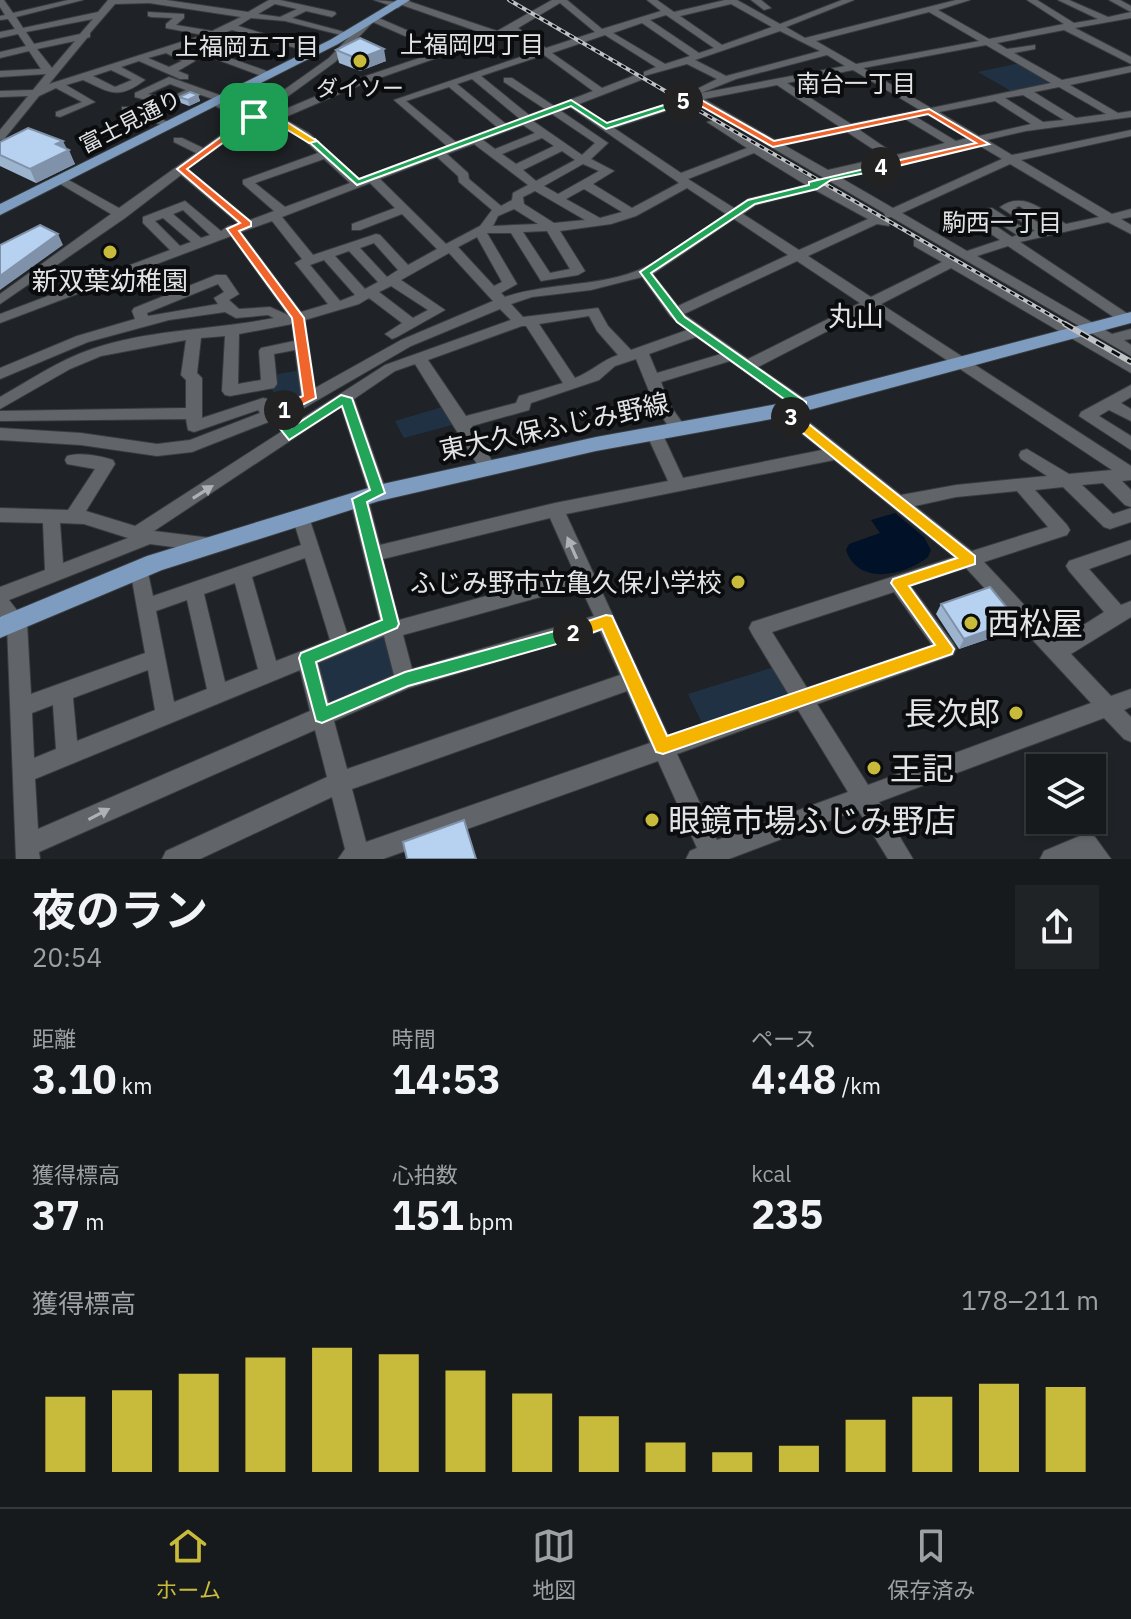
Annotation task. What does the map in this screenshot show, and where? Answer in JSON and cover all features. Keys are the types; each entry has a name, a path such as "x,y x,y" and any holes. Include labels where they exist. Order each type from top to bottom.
{"main road":[{"name":"富士見通り","path":"0,210 348,35 401,2"},
{"name":"東大久保ふじみ野線","path":"9,626 139,569 369,496 678,428 792,408 1081,330 1129,323"}],"street":[{"path":"0,0 55,74 90,102 60,114"},
{"path":"0,45 79,0"},
{"path":"0,137 113,0 149,0 253,14 348,35"},
{"path":"378,0 401,2 498,35"},
{"path":"276,117 369,78 498,35 560,0 602,31 664,68"},
{"path":"651,0 719,47"},
{"path":"454,146 399,100 602,31 731,0 777,28 808,40 1131,230"},
{"path":"755,0 767,8"},
{"path":"0,319 600,91 777,28 831,4 850,0"},
{"path":"808,40 944,2 962,0"},
{"path":"1031,0 1069,26 1131,61"},
{"path":"1062,0 1106,19"},
{"path":"1113,0 1131,12"},
{"path":"0,74 82,75 215,34 274,1 332,14"},
{"path":"831,4 845,13"},
{"path":"70,6 80,18"},
{"path":"286,19 305,8"},
{"path":"929,8 1126,118"},
{"path":"482,230 489,218 499,210 515,204 520,199 517,196 583,160 612,131 693,98 1131,12"},
{"path":"0,35 102,14"},
{"path":"151,14 181,16 169,26 215,34"},
{"path":"0,19 21,31"},
{"path":"642,19 692,58 727,80"},
{"path":"856,19 869,24"},
{"path":"0,300 332,60 372,21 408,34"},
{"path":"0,25 21,31 90,30"},
{"path":"232,27 317,51"},
{"path":"512,28 600,91"},
{"path":"0,55 21,31"},
{"path":"1006,52 1032,47"},
{"path":"166,49 190,61 169,71"},
{"path":"450,52 461,59"},
{"path":"693,98 691,95 694,92 727,80 827,52"},
{"path":"216,56 268,75"},
{"path":"137,57 223,98 252,119"},
{"path":"788,61 811,75"},
{"path":"0,82 106,67 140,80 115,91 82,75"},
{"path":"773,144 1131,69"},
{"path":"466,75 583,160 608,171 557,199"},
{"path":"466,75 505,128"},
{"path":"508,80 602,143"},
{"path":"778,81 894,158"},
{"path":"195,89 223,98"},
{"path":"0,94 40,91"},
{"path":"1024,91 1073,124 1104,139"},
{"path":"693,98 830,177 884,216 1081,330 1131,368"},
{"path":"992,98 1065,147"},
{"path":"571,103 796,256 1131,474"},
{"path":"679,103 813,184 884,216"},
{"path":"126,109 171,125"},
{"path":"263,111 326,154 357,183"},
{"path":"0,114 22,114"},
{"path":"907,116 954,144"},
{"path":"830,177 1037,128 1126,118"},
{"path":"1073,124 1087,142"},
{"path":"495,153 544,133"},
{"path":"675,313 1011,159 1131,133"},
{"path":"475,139 537,187 598,222"},
{"path":"178,140 204,153"},
{"path":"0,434 173,450 272,415 309,398 399,339 499,296 602,284 642,272 727,210 894,158 980,141"},
{"path":"515,169 563,146"},
{"path":"0,404 57,370 97,352 232,331 293,319 337,306 389,282 482,230 598,222 632,213 683,181 755,149"},
{"path":"438,152 499,210"},
{"path":"310,260 277,212 247,182 326,154"},
{"path":"181,169 247,224"},
{"path":"371,177 524,321 572,385"},
{"path":"61,180 147,220 177,250"},
{"path":"585,184 632,213"},
{"path":"1046,233 1006,207 1020,202 1063,228"},
{"path":"515,204 551,227 578,271 546,278 515,229"},
{"path":"147,220 185,205 218,235"},
{"path":"356,227 404,209"},
{"path":"1028,237 988,211 971,215 1129,323 1111,339"},
{"path":"165,213 198,242"},
{"path":"749,365 958,259 1009,241 1131,213"},
{"path":"232,229 293,319 301,344 309,398"},
{"path":"482,230 510,284 499,296"},
{"path":"337,306 302,263 376,238 407,272"},
{"path":"351,246 389,282 438,310 412,324 399,339"},
{"path":"327,255 366,294 412,324"},
{"path":"958,259 1081,330 1111,339 1131,351"},
{"path":"642,272 675,313 749,365 837,453 970,560 1131,732"},
{"path":"144,322 139,311 221,278 232,294 221,298 236,314 270,311 293,319"},
{"path":"540,292 556,315"},
{"path":"181,293 198,310"},
{"path":"0,374 66,342 198,310 228,307"},
{"path":"0,595 143,535 289,435 412,359 524,321 593,311 602,328 635,355 678,428"},
{"path":"232,331 230,391 269,384 266,351 301,344"},
{"path":"462,423 523,406 524,400 572,385 635,355 698,331"},
{"path":"194,335 189,375 194,378 194,426 263,403 289,435"},
{"path":"399,339 462,423 488,468"},
{"path":"652,380 734,355"},
{"path":"1131,390 1087,416 1131,444"},
{"path":"346,398 369,496 374,554 405,680"},
{"path":"1109,403 1131,416"},
{"path":"0,416 192,413"},
{"path":"654,433 678,485"},
{"path":"374,554 555,510 837,453"},
{"path":"1027,455 1067,481 1110,522 1131,515"},
{"path":"73,460 107,464 73,516"},
{"path":"901,502 956,491 1131,474"},
{"path":"1107,477 1131,500"},
{"path":"901,859 759,628 1061,530 1021,485"},
{"path":"555,510 663,746 708,857 1131,698"},
{"path":"0,515 73,516 106,521 143,535 211,545"},
{"path":"51,515 54,572"},
{"path":"301,516 341,644"},
{"path":"1057,652 1124,611 1075,566 1131,547"},
{"path":"147,606 311,549"},
{"path":"139,569 166,715"},
{"path":"242,573 269,673"},
{"path":"23,773 341,644 392,627 585,577"},
{"path":"307,658 355,858 663,746 946,649 898,583"},
{"path":"194,590 218,694"},
{"path":"0,602 9,626 19,708 28,852 405,680 606,621"},
{"path":"19,708 155,658"},
{"path":"174,859 338,783 632,680"},
{"path":"62,694 67,755"},
{"path":"1052,859 1087,845 1099,859"}],"shaded area":[{"path":"1020,63 1052,83 1011,91 978,72"},
{"path":"301,370 305,395 280,409 271,386 272,375"},
{"path":"449,405 459,423 404,438 395,421"},
{"path":"895,513 924,537 931,550 928,557 895,573 871,573 860,569 846,550 849,544 880,533 871,520"},
{"path":"387,633 396,671 393,679 328,706 313,660"},
{"path":"774,667 790,693 788,697 704,727 688,694"}],"building":[{"path":"360,38 384,49 358,59 336,50"},
{"path":"190,92 198,95 188,100 179,97"},
{"path":"28,128 63,141 56,144 69,150 30,169 0,155 0,142"},
{"path":"40,225 58,234 0,276 0,245"},
{"path":"990,587 1017,620 964,639 941,604"},
{"path":"464,820 476,859 407,859 403,842"}],"railway":[{"path":"509,0 1069,326"},
{"path":"1065,324 1131,362"}],"place":[{"name":"ダイソー","path":"360,61"},
{"name":"新双葉幼稚園","path":"110,252"},
{"name":"ふじみ野市立亀久保小学校","path":"738,582"},
{"name":"西松屋","path":"971,623"},
{"name":"長次郎","path":"1016,713"},
{"name":"王記","path":"874,768"},
{"name":"眼鏡市場ふじみ野店","path":"652,820"}],"district":[{"name":"上福岡四丁目","path":"472,44"},
{"name":"上福岡五丁目","path":"247,46"},
{"name":"南台一丁目","path":"856,83"},
{"name":"駒西一丁目","path":"1002,222"},
{"name":"丸山","path":"856,315"}],"route":[{"path":"693,98 773,144 929,111 984,144 836,179 829,177 813,184 817,186 814,187 752,202 731,212 645,272 662,299 688,325 715,341 802,405 783,410 970,560 898,583 946,649 663,746 606,621 571,634 557,635 536,644 405,680 322,716 307,658 391,624 359,499 378,493 346,398 289,435 275,414 309,398 298,318 232,229 247,224 181,169 254,117 263,111 297,129 357,183 571,103 606,127 693,98"}]}
